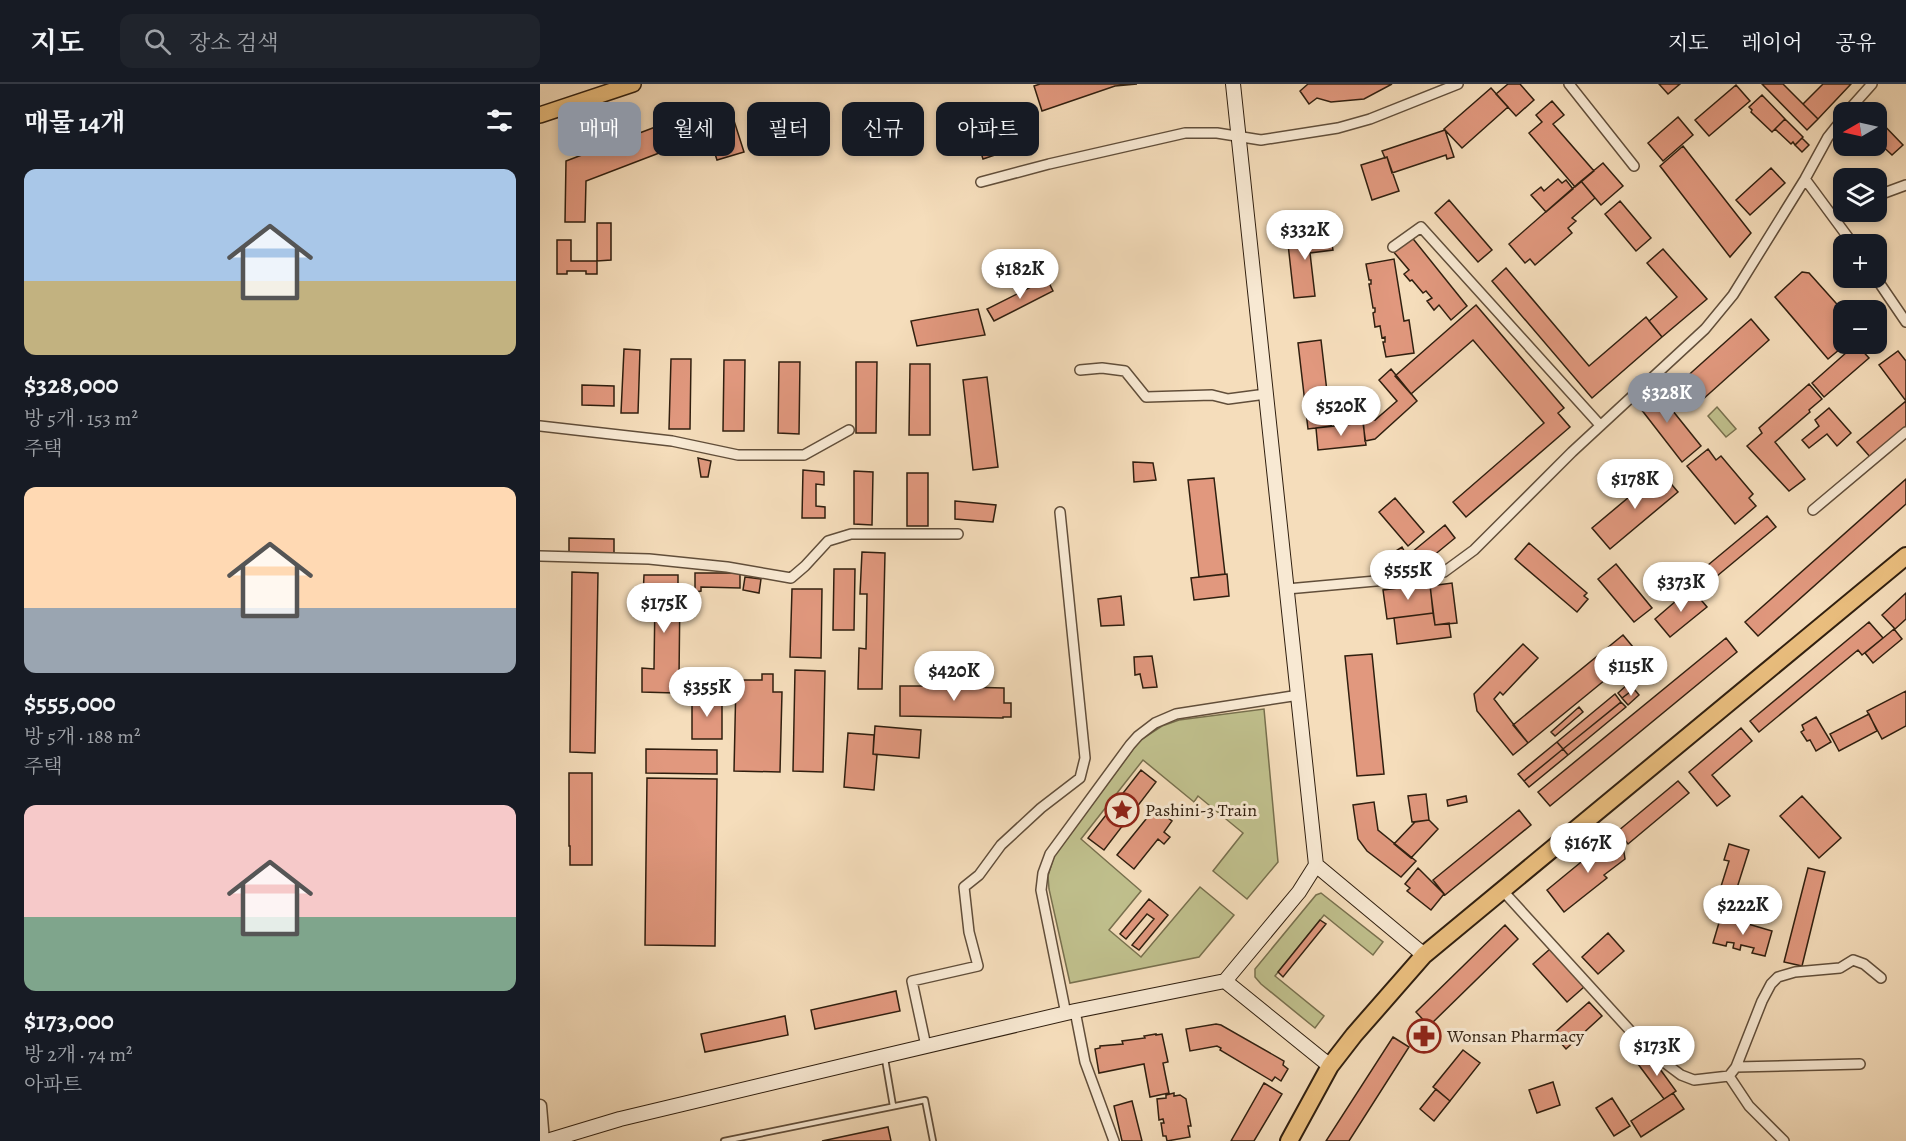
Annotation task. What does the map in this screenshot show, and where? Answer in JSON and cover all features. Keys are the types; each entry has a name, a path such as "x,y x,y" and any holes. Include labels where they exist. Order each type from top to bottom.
{"highway":[{"path":"1288,1141 1330,1066 1354,1035 1424,956 1906,556"}],"main road":[{"path":"540,115 633,84"},
{"path":"545,1141 620,1119 926,1046 1225,981 1299,892 1316,864 1233,84"},
{"path":"1316,864 1424,956"},
{"path":"1225,981 1330,1066"}],"street":[{"path":"981,182 1185,133 1217,133 1261,140 1338,128 1370,119 1458,84"},
{"path":"1569,84 1634,166"},
{"path":"1856,102 1872,84"},
{"path":"1287,590 1420,578 1444,572 1481,544 1600,424 1705,329 1733,295 1833,131"},
{"path":"1805,179 1833,215"},
{"path":"1887,191 1906,185"},
{"path":"1393,247 1421,227 1600,424"},
{"path":"1883,288 1906,322"},
{"path":"1080,370 1102,368 1125,371 1146,397 1212,394 1228,399 1266,394"},
{"path":"540,426 672,441 738,455 804,455 849,430"},
{"path":"1813,510 1906,432"},
{"path":"926,1046 912,981 978,966 969,932 964,887 979,875 1000,845 1080,777 1085,758 1060,512"},
{"path":"540,556 648,559 727,567 791,578 828,541 851,534 958,534"},
{"path":"1114,1141 1085,1062 1041,890 1043,873 1050,854 1130,745 1155,723 1176,714 1299,695"},
{"path":"1503,891 1635,1035 1665,1063 1681,1075 1694,1080 1729,1076 1736,1067 1762,1001 1771,984 1778,977 1795,972 1840,968 1852,960 1864,964 1881,978"},
{"path":"1736,1067 1860,1064"},
{"path":"1729,1076 1749,1106 1784,1141"},
{"path":"540,1106 545,1141"}],"lane":[{"path":"884,1056 893,1106"},
{"path":"724,1141 925,1100 933,1141"}],"green space":[{"path":"1717,407 1736,429 1726,437 1708,416"},
{"path":"1264,709 1278,862 1247,899 1213,871 1243,833 1198,796 1194,802 1143,760 1081,839 1141,891 1109,930 1141,957 1200,887 1234,915 1199,957 1070,983 1049,889 1048,876 1054,856 1139,741 1162,726 1179,720"},
{"path":"1321,893 1383,942 1373,955 1324,915 1275,976 1324,1016 1315,1028 1261,984 1255,977 1255,969 1316,895"}],"building":[{"path":"1040,84 1137,84 1115,86 1042,111 1034,86"},
{"path":"1308,84 1392,84 1364,99 1331,102 1317,98 1309,104 1300,91"},
{"path":"1508,84 1520,84 1534,100 1516,116 1496,94"},
{"path":"1659,84 1680,84 1668,94"},
{"path":"1762,84 1783,84 1818,119 1807,130"},
{"path":"1823,84 1851,84 1818,119 1803,104"},
{"path":"1736,85 1750,101 1709,136 1695,120"},
{"path":"1491,88 1508,107 1462,148 1444,129"},
{"path":"1762,95 1785,119 1772,132 1751,112 1749,107"},
{"path":"1552,101 1564,115 1553,124 1594,171 1575,187 1529,133 1542,122 1536,115"},
{"path":"1678,117 1693,135 1663,161 1648,143"},
{"path":"1785,119 1803,137 1795,145 1775,129"},
{"path":"735,124 744,152 735,155"},
{"path":"653,128 653,155 586,181 585,222 565,222 566,161 579,156 641,156 641,132"},
{"path":"1887,128 1903,145 1892,155 1887,150"},
{"path":"1445,130 1454,157 1447,159 1446,155 1392,173 1387,157 1385,158 1382,151"},
{"path":"1802,138 1809,145 1802,152 1795,145"},
{"path":"1683,146 1751,233 1730,257 1660,166"},
{"path":"716,156 730,156 717,160"},
{"path":"1387,157 1399,191 1372,200 1361,165"},
{"path":"1603,163 1623,186 1601,205 1581,181"},
{"path":"1771,168 1785,183 1750,215 1736,200"},
{"path":"1558,179 1562,183 1566,180 1573,189 1546,212 1531,195 1541,187 1544,191"},
{"path":"1581,181 1595,198 1572,218 1576,221 1568,228 1572,233 1535,265 1530,259 1525,263 1509,244"},
{"path":"1449,200 1492,250 1478,262 1435,213"},
{"path":"1620,201 1651,238 1636,251 1605,214"},
{"path":"597,223 611,223 611,260 597,261"},
{"path":"1302,233 1303,240 1312,239 1311,235 1330,233 1333,250 1310,253 1315,296 1294,298 1287,235"},
{"path":"1410,235 1467,306 1451,320 1439,305 1434,310 1427,301 1432,298 1426,291 1423,293 1404,274 1409,270 1392,250"},
{"path":"557,240 571,240 571,261 597,261 597,274 586,274 586,271 567,271 567,274 557,274"},
{"path":"1663,249 1707,299 1662,337 1649,321 1677,297 1647,263"},
{"path":"1394,259 1404,321 1409,320 1414,353 1386,357 1383,342 1385,342 1385,337 1382,338 1380,326 1375,327 1373,313 1375,308 1373,308 1369,284 1371,280 1369,280 1366,264"},
{"path":"1506,268 1589,366 1646,317 1662,337 1592,398 1492,281"},
{"path":"1802,272 1809,273 1833,300 1834,354 1828,359 1775,297"},
{"path":"1047,279 1053,291 994,321 987,309"},
{"path":"1476,305 1564,408 1558,413 1570,427 1466,517 1453,502 1544,423 1473,340 1411,394 1395,376"},
{"path":"978,309 985,335 917,346 911,321"},
{"path":"1751,319 1769,340 1701,401 1683,380"},
{"path":"1321,340 1331,426 1308,429 1298,343"},
{"path":"624,349 640,350 638,413 621,413"},
{"path":"1898,351 1906,361 1906,401 1879,365"},
{"path":"1845,354 1865,354 1869,358 1824,397 1812,383"},
{"path":"671,359 691,359 690,429 669,429"},
{"path":"724,360 745,360 744,431 723,431"},
{"path":"779,362 800,362 799,434 778,433"},
{"path":"856,362 877,362 876,433 856,433"},
{"path":"910,364 930,364 930,435 909,435"},
{"path":"1391,369 1417,401 1375,439 1365,441 1363,419 1375,420 1397,401 1379,380"},
{"path":"987,377 998,467 973,470 963,380"},
{"path":"1809,384 1822,399 1775,442 1805,479 1789,491 1747,446 1762,433 1759,428"},
{"path":"582,385 614,386 614,406 582,405"},
{"path":"1652,385 1701,446 1682,462 1634,400"},
{"path":"1906,401 1906,429 1871,458 1857,442"},
{"path":"1829,408 1851,433 1837,446 1827,434 1809,448 1802,440 1819,426 1815,420"},
{"path":"1363,423 1366,445 1318,450 1316,428"},
{"path":"1708,449 1716,460 1721,456 1753,494 1749,498 1756,506 1735,524 1687,466"},
{"path":"698,458 711,461 708,477 701,477"},
{"path":"1133,462 1153,463 1156,480 1134,482"},
{"path":"803,470 824,472 824,485 816,484 816,506 825,507 825,518 802,518"},
{"path":"854,471 873,472 872,525 854,524"},
{"path":"1660,471 1678,492 1610,549 1592,528"},
{"path":"907,473 928,473 928,526 907,526"},
{"path":"1214,478 1225,574 1199,577 1188,480"},
{"path":"1906,479 1906,504 1758,636 1745,622"},
{"path":"1395,498 1424,532 1408,546 1379,512"},
{"path":"955,501 996,505 993,522 955,519"},
{"path":"1767,516 1776,527 1711,581 1702,570"},
{"path":"1445,525 1455,538 1416,570 1406,557"},
{"path":"569,538 614,539 614,555 569,553"},
{"path":"1529,543 1587,593 1584,596 1588,599 1577,612 1515,559"},
{"path":"1402,547 1411,563 1400,569 1391,554"},
{"path":"862,552 885,553 882,689 858,689 859,648 866,649 867,594 860,594"},
{"path":"1616,564 1652,608 1634,622 1598,579"},
{"path":"834,569 855,569 854,630 833,630"},
{"path":"572,572 598,573 595,753 570,752"},
{"path":"695,573 740,573 740,588 701,587 701,591 695,592"},
{"path":"1227,574 1229,596 1194,600 1191,578"},
{"path":"644,575 678,575 678,589 680,589 679,678 676,678 675,693 642,692 642,668 654,669 655,597 643,597"},
{"path":"745,577 761,579 759,593 743,590"},
{"path":"1452,583 1457,623 1435,625 1430,586"},
{"path":"1430,584 1433,613 1387,619 1383,590"},
{"path":"1691,588 1707,607 1670,637 1655,619"},
{"path":"792,589 822,589 821,658 790,657"},
{"path":"1906,593 1906,619 1895,629 1882,615"},
{"path":"1121,596 1124,625 1101,626 1098,599"},
{"path":"1433,613 1435,625 1449,623 1451,637 1397,644 1394,618"},
{"path":"1869,622 1883,638 1862,655 1858,650 1759,732 1750,721"},
{"path":"1894,629 1902,639 1873,663 1865,653"},
{"path":"1623,635 1638,653 1528,743 1513,725"},
{"path":"1726,638 1737,652 1550,806 1538,792"},
{"path":"1523,644 1538,658 1503,695 1500,692 1494,699 1528,743 1513,755 1477,711 1474,694"},
{"path":"1372,654 1384,774 1357,776 1345,656"},
{"path":"1152,656 1157,687 1143,688 1140,674 1135,675 1134,657"},
{"path":"795,670 825,671 823,772 793,771"},
{"path":"762,674 773,674 773,692 782,692 780,772 734,771 736,680 762,680"},
{"path":"1629,683 1634,689 1622,698 1618,693"},
{"path":"941,684 1004,688 1004,703 1011,703 1011,717 900,716 900,686 941,686"},
{"path":"1634,689 1639,695 1628,705 1622,698"},
{"path":"1906,691 1906,726 1882,739 1867,711"},
{"path":"1615,694 1621,702 1563,749 1557,742"},
{"path":"692,696 722,696 722,739 692,739"},
{"path":"1621,702 1626,707 1568,755 1563,749"},
{"path":"1579,707 1583,712 1555,736 1551,732"},
{"path":"1869,714 1877,731 1839,751 1830,734"},
{"path":"1816,717 1831,742 1816,751 1810,740 1807,741 1801,732 1804,730 1802,725"},
{"path":"875,726 921,730 919,758 873,754"},
{"path":"1741,728 1752,741 1712,775 1730,796 1717,806 1689,772"},
{"path":"848,733 874,735 873,754 877,755 874,790 844,787"},
{"path":"1557,742 1563,749 1524,781 1518,774"},
{"path":"646,749 717,750 717,774 646,773"},
{"path":"1563,749 1568,755 1529,787 1524,781"},
{"path":"1141,770 1156,782 1104,850 1088,838"},
{"path":"569,773 592,773 592,865 570,865"},
{"path":"647,778 717,779 715,946 645,945"},
{"path":"1678,781 1689,793 1628,844 1618,831"},
{"path":"1426,794 1429,820 1412,822 1408,796"},
{"path":"1466,796 1467,802 1448,806 1447,800"},
{"path":"1802,796 1841,838 1819,858 1780,816"},
{"path":"1374,802 1378,830 1416,861 1401,877 1367,851 1358,839 1353,805"},
{"path":"1155,808 1172,821 1164,832 1170,837 1164,844 1158,839 1134,869 1117,855"},
{"path":"1519,810 1531,825 1445,895 1433,880"},
{"path":"1429,820 1438,829 1411,858 1394,844 1415,822"},
{"path":"1614,835 1623,846 1625,859 1604,875 1607,878 1564,912 1547,890"},
{"path":"1729,844 1749,850 1730,910 1712,905 1715,895 1718,896 1729,861 1724,860"},
{"path":"1418,868 1444,894 1431,910 1407,891 1410,888 1405,884"},
{"path":"1808,868 1825,872 1802,966 1784,962"},
{"path":"1149,899 1168,915 1139,950 1132,945 1154,919 1147,914 1126,939 1120,934"},
{"path":"1721,916 1772,931 1765,956 1752,953 1754,948 1741,945 1740,950 1733,948 1734,943 1727,942 1726,946 1713,943"},
{"path":"1320,920 1326,924 1283,977 1278,972"},
{"path":"1505,925 1518,939 1429,1026 1416,1012"},
{"path":"1608,933 1624,951 1598,974 1582,957"},
{"path":"1550,949 1584,987 1567,1002 1533,964"},
{"path":"896,991 900,1011 815,1029 811,1010"},
{"path":"1589,1002 1602,1016 1566,1049 1553,1034"},
{"path":"785,1016 788,1035 705,1052 701,1034"},
{"path":"1216,1024 1284,1061 1283,1065 1288,1069 1281,1081 1275,1077 1272,1081 1217,1046 1190,1051 1186,1029"},
{"path":"1162,1034 1168,1062 1163,1063 1169,1093 1150,1097 1144,1064 1099,1073 1095,1049 1100,1046 1123,1044 1122,1041"},
{"path":"1393,1037 1409,1047 1349,1141 1326,1141"},
{"path":"1463,1050 1480,1063 1450,1101 1433,1087"},
{"path":"1649,1054 1676,1091 1664,1099 1638,1064"},
{"path":"1553,1082 1560,1105 1537,1113 1529,1090"},
{"path":"1264,1083 1282,1094 1254,1141 1231,1141"},
{"path":"1436,1089 1450,1101 1434,1121 1420,1109"},
{"path":"1174,1093 1174,1096 1180,1095 1186,1099 1191,1126 1188,1126 1190,1137 1167,1141 1166,1136 1163,1136 1161,1123 1164,1123 1163,1119 1159,1120 1157,1099 1166,1098 1166,1095"},
{"path":"1673,1093 1684,1109 1641,1137 1631,1121"},
{"path":"1612,1098 1630,1126 1614,1136 1596,1108"},
{"path":"1132,1101 1142,1141 1122,1141 1114,1106"},
{"path":"888,1127 891,1141 822,1141"}],"place":[{"name":"Pashini-3 Train","path":"1122,810"},
{"name":"Wonsan Pharmacy","path":"1424,1036"}]}
